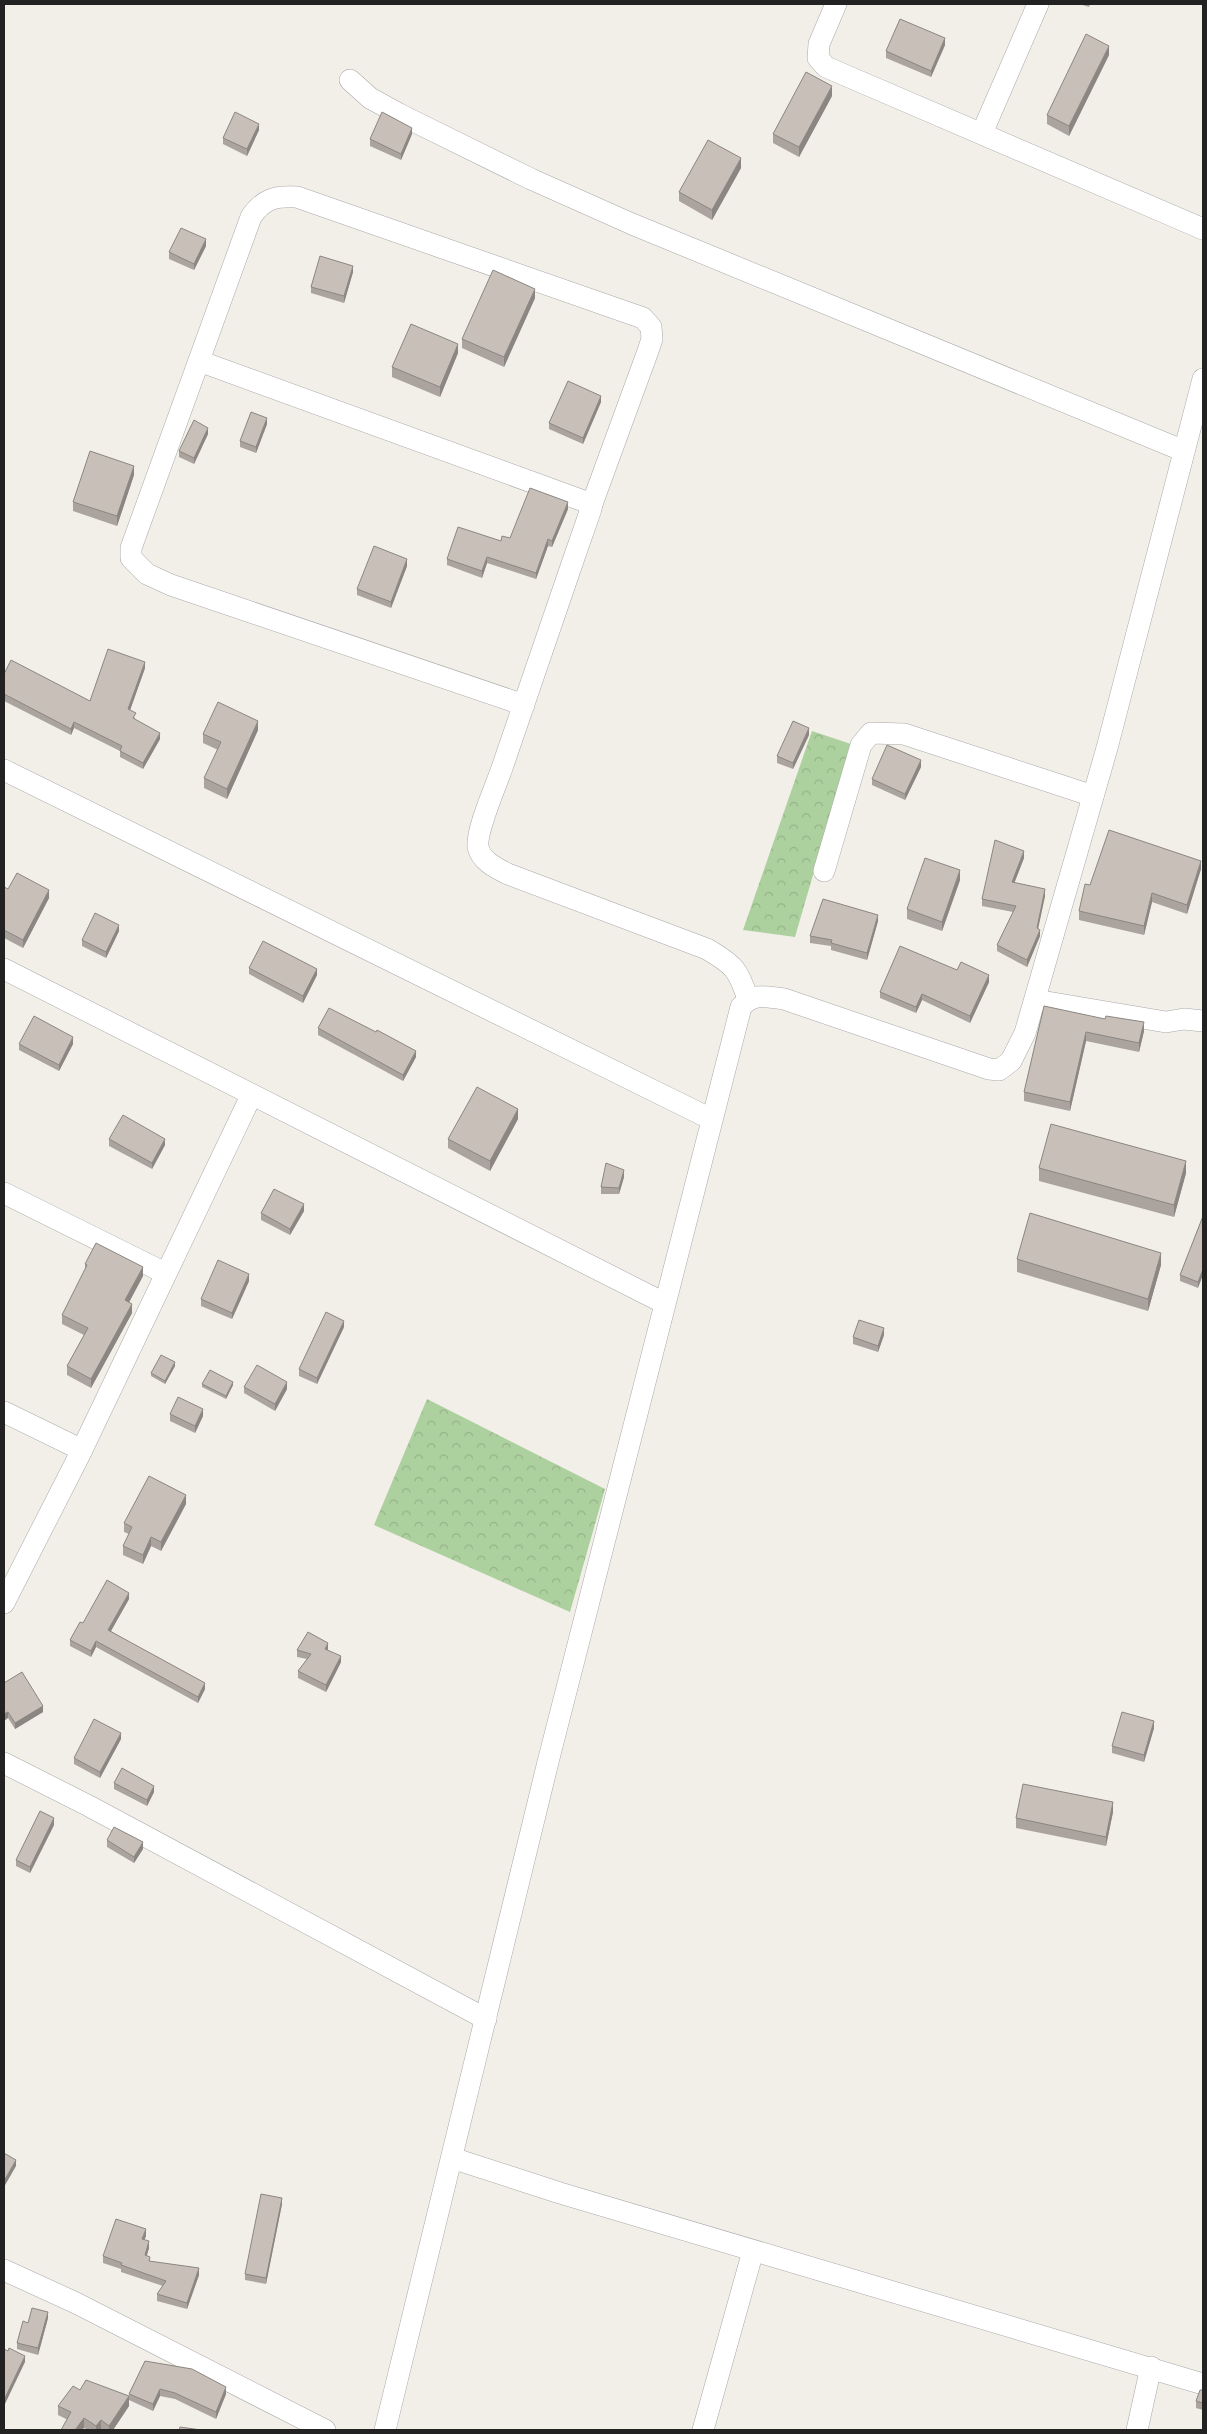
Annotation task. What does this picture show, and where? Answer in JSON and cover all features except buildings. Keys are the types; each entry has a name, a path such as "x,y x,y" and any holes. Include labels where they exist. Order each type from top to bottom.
{"street":[{"path":"836,4 819,44 818,58 826,67 1203,229"},
{"path":"982,133 1038,4"},
{"path":"350,80 370,98 399,114 539,183 632,224 1184,451"},
{"path":"524,705 171,585 140,568 132,558 131,548 251,217 261,206 277,196 297,198 643,318 651,327 652,339 592,504 524,705 478,836 479,849 484,858 494,867 526,882 707,949 727,961 740,974 748,999"},
{"path":"199,361 592,504"},
{"path":"385,2430 550,1752 741,1007 748,999 759,995 784,999 974,1065 999,1070 1011,1061 1025,1033 1093,796 1203,379"},
{"path":"824,871 861,745 871,733 904,734 1093,796"},
{"path":"4,770 711,1119"},
{"path":"4,969 251,1096 664,1302"},
{"path":"1035,1000 1166,1022 1184,1019 1203,1021"},
{"path":"4,1602 82,1450 251,1096"},
{"path":"4,1193 165,1273"},
{"path":"4,1412 82,1450"},
{"path":"4,1763 89,1806 486,2019"},
{"path":"452,2158 560,2193 1203,2384"},
{"path":"703,2430 753,2250"},
{"path":"4,2270 76,2303 325,2430"},
{"path":"1137,2430 1151,2367"}],"green space":[{"path":"812,731 851,744 795,937 743,930"},
{"path":"427,1399 605,1489 570,1612 374,1525"}]}
